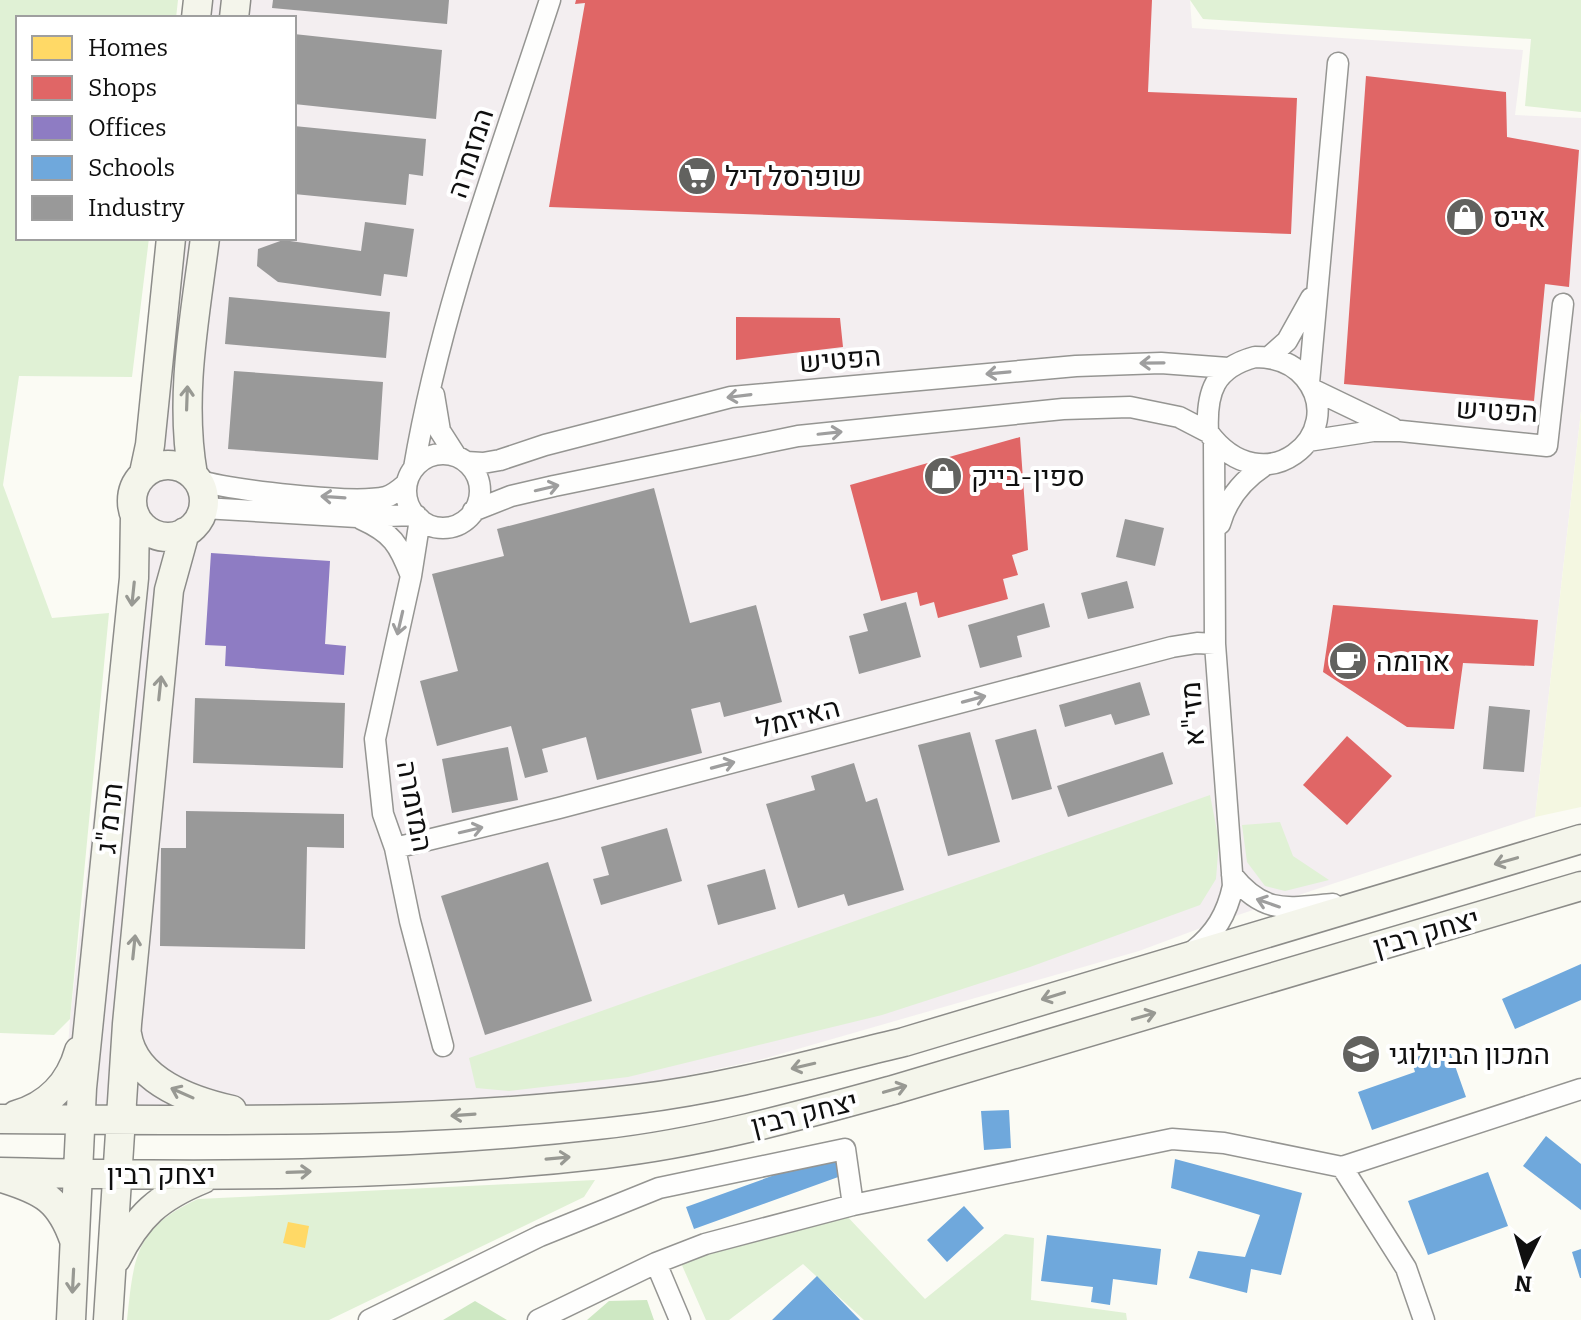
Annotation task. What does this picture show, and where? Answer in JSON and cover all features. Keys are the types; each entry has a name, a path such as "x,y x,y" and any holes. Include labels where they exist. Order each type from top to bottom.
{"main road":[{"path":"171,240 151,431 144,473 132,498 135,516 141,524 157,535 176,536 195,524 203,508 202,489 195,478 186,417 205,240"},
{"path":"144,473 164,465 175,466 195,478"},
{"name":"תרמ\"ג","path":"71,1320 81,1120 134,578 135,516"},
{"name":"תרמ\"ג","path":"108,1320 127,1024 169,590 185,532"},
{"name":"יצחק רבין","path":"1,1119 120,1121 438,1117 641,1098 781,1071 904,1042 1581,839"},
{"name":"יצחק רבין","path":"0,1175 221,1174 460,1167 606,1154 717,1134 795,1117 893,1090 1581,886"},
{"path":"1,1119 37,1108 65,1082 77,1059 90,1008"},
{"path":"127,1024 130,1047 137,1060 162,1084 218,1107 284,1118"},
{"path":"113,1266 138,1220 161,1199 194,1182 221,1174"},
{"path":"0,1175 40,1191 54,1202 64,1215 75,1243"}],"street":[{"name":"המזמרה","path":"410,476 471,241 550,0"},
{"path":"473,511 511,496 554,486 798,436 1063,409 1130,407 1179,417 1211,437 1236,459 1264,466 1297,454 1308,441 1315,424 1317,407 1311,386 1316,287 1338,63"},
{"path":"1269,357 1296,329 1316,287"},
{"name":"הפטיש","path":"1308,441 1373,431 1401,431 1547,446 1563,304"},
{"path":"1211,437 1209,396 1216,381 1239,361 1269,357 1285,361 1299,371 1311,386"},
{"name":"הפטיש","path":"461,459 483,463 500,460 545,445 731,397 1076,366 1161,363 1228,368"},
{"name":"המזמרה","path":"435,371 435,412 440,431 461,459"},
{"name":"הפטיש","path":"1311,386 1401,431"},
{"name":"מזי\"א","path":"1182,957 1212,935 1220,923 1230,900 1232,875 1215,644 1216,548 1211,437"},
{"path":"195,478 227,487 356,499 386,497 428,457 447,454 461,459 472,469 479,485 477,503 460,523 444,527 427,524 418,517 407,500 410,476"},
{"name":"מזי\"א","path":"1216,548 1220,520 1229,501 1240,486 1264,466"},
{"path":"203,508 357,517 418,517"},
{"path":"357,517 392,536 411,576"},
{"name":"המזמרה","path":"418,517 411,576 375,739 383,814 395,848 410,921 443,1046"},
{"name":"האיזמל","path":"395,848 1172,647 1215,644"},
{"path":"1232,875 1254,899 1270,906 1286,908 1369,902"},
{"path":"538,1320 656,1263 719,1240 853,1205 1172,1139 1224,1143 1342,1167 1581,1089"},
{"path":"384,1317 540,1236 659,1188 845,1149 853,1205"},
{"path":"1342,1167 1406,1268 1424,1320"},
{"path":"656,1263 680,1320"}],"shaded area":[{"path":"187,0 1190,0 1192,28 1523,50 1515,115 1581,118 1581,411 1535,817 1217,922 1139,951 759,1060 638,1086 526,1100 373,1111 64,1103 70,1019 160,240 296,240 296,16 185,16"}],"green space":[{"path":"0,0 178,0 176,16 16,16 16,240 149,240 132,377 19,376 3,485 52,618 109,613 70,1019 54,1035 0,1033"},
{"path":"1190,0 1581,0 1581,112 1525,106 1531,39 1203,19"},
{"path":"1581,411 1581,807 1535,817"},
{"path":"1210,795 1219,841 1216,879 1200,905 1030,967 882,1015 628,1077 509,1091 476,1088 469,1058"},
{"path":"1280,822 1293,856 1329,880 1285,891 1265,886 1247,862 1242,825"},
{"path":"595,1180 584,1197 329,1320 127,1320 132,1278 142,1246 161,1221 198,1199"},
{"path":"844,1213 925,1299 1005,1234 1034,1238 1031,1300 1126,1313 1127,1320 864,1320 803,1264 729,1320 706,1320 681,1263"},
{"path":"647,1300 654,1320 587,1320 609,1301"},
{"path":"475,1301 507,1320 443,1320"}],"building: Homes":[{"path":"288,1222 309,1226 305,1248 283,1243"}],"building: Shops":[{"path":"576,0 1152,0 1148,92 1297,98 1291,234 549,207 585,3 575,4"},
{"name":"אייס","path":"1366,76 1506,92 1507,137 1579,150 1569,287 1545,284 1534,401 1344,384"},
{"path":"736,317 840,318 843,347 736,360"},
{"path":"1020,437 1028,550 1012,555 1018,575 1003,579 1008,599 938,618 934,602 920,606 917,592 881,601 850,485"},
{"path":"1333,605 1538,620 1534,666 1463,663 1454,729 1407,727 1323,672"},
{"path":"1347,736 1392,776 1347,825 1303,785"}],"building: Offices":[{"path":"211,553 330,561 325,644 346,646 344,675 225,666 226,646 205,645"}],"building: Schools":[{"path":"1581,964 1581,1000 1515,1029 1502,999"},
{"path":"1448,1046 1466,1097 1372,1130 1358,1092 1415,1072 1411,1059"},
{"path":"1009,1110 1011,1148 984,1150 981,1111"},
{"path":"1546,1136 1581,1164 1581,1210 1523,1166"},
{"path":"833,1154 841,1176 694,1229 686,1207"},
{"path":"1175,1159 1302,1193 1281,1275 1251,1269 1247,1293 1189,1278 1198,1251 1245,1257 1260,1215 1171,1188"},
{"path":"1488,1172 1508,1226 1428,1255 1408,1201"},
{"path":"964,1206 984,1228 947,1262 927,1240"},
{"path":"1047,1235 1161,1249 1157,1285 1113,1279 1110,1305 1091,1302 1093,1287 1041,1281"},
{"path":"1581,1249 1581,1278 1580,1278 1572,1252"},
{"path":"817,1276 860,1320 772,1320"}],"building: Industry":[{"path":"273,0 449,0 447,24 272,8"},
{"path":"296,34 442,50 436,119 296,104"},
{"path":"296,126 426,139 423,176 409,174 406,205 296,194"},
{"path":"365,222 414,229 407,277 384,274 381,296 278,282 257,266 258,249 283,240 361,251"},
{"path":"229,297 390,312 386,358 225,344"},
{"path":"234,371 383,382 378,460 228,449"},
{"path":"654,488 690,623 756,605 782,702 724,717 720,702 691,709 702,753 597,780 586,737 542,749 548,772 525,778 511,726 437,746 420,681 458,671 432,574 504,556 497,529"},
{"path":"1125,519 1164,528 1155,566 1116,557"},
{"path":"1127,581 1134,608 1088,619 1081,593"},
{"path":"906,602 921,657 859,674 849,636 868,631 863,614"},
{"path":"1044,603 1050,627 1017,636 1022,657 980,668 968,625"},
{"path":"1140,682 1150,715 1115,725 1111,714 1065,727 1059,705"},
{"path":"195,698 345,703 343,768 193,763"},
{"path":"1489,706 1530,710 1524,772 1483,769"},
{"path":"1036,729 1052,789 1012,800 995,740"},
{"path":"970,732 1000,842 948,856 918,745"},
{"path":"508,747 518,800 452,813 442,759"},
{"path":"1163,752 1173,784 1068,817 1057,786"},
{"path":"854,763 866,802 877,798 904,890 848,906 844,894 798,908 766,804 815,790 811,776"},
{"path":"186,811 344,814 344,848 307,847 305,949 160,946 161,848 186,848"},
{"path":"667,828 682,881 601,905 593,879 609,875 601,847"},
{"path":"548,862 592,1001 485,1035 441,896"},
{"path":"765,869 776,909 718,925 707,885"}],"place":[{"name":"שופרסל דיל","path":"697,176"},
{"name":"אייס","path":"1465,217"},
{"name":"ספין-בייק","path":"943,476"},
{"name":"ארומה","path":"1348,661"},
{"name":"המכון הביולוגי","path":"1361,1054"}]}
